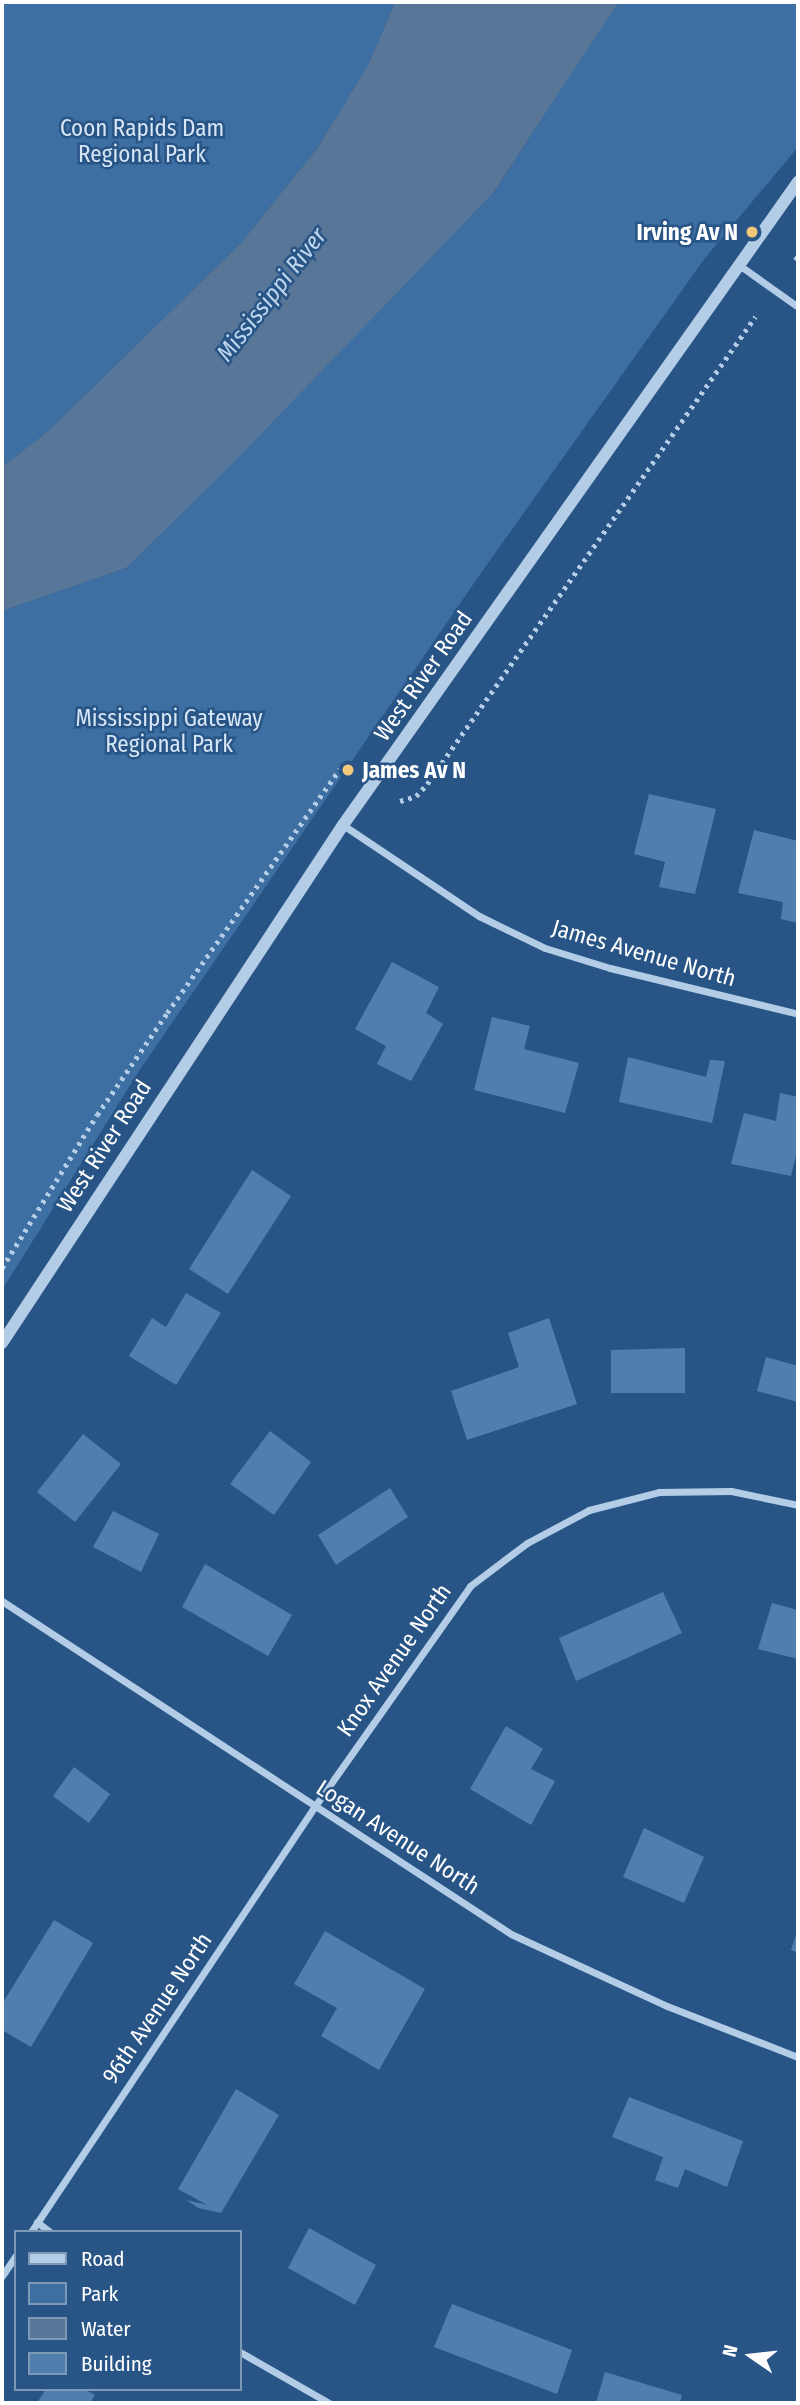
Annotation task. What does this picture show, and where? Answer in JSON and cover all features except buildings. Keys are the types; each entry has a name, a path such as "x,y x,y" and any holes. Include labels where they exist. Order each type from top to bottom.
{"street":[{"name":"West River Road","path":"2,1343 343,825 798,182"},
{"path":"738,265 798,307"},
{"name":"James Avenue North","path":"343,825 479,916 545,947 610,968 798,1014"},
{"name":"Knox Avenue North","path":"314,1806 470,1586 527,1543 589,1510 659,1492 731,1491 798,1505"},
{"name":"Logan Avenue North","path":"2,1601 511,1934 667,2006 798,2057"},
{"name":"96th Avenue North","path":"32,2230 314,1806"},
{"path":"37,2222 47,2230"},
{"path":"2,2276 14,2258"},
{"path":"242,2353 329,2403"}],"path":[{"path":"400,801 416,796 427,783 755,317"},
{"path":"2,1268 97,1115 328,785 340,769 354,772"}],"green space":[{"name":"Coon Rapids Dam Regional Park","path":"2,2 395,2 368,65 318,147 241,243 48,431 2,467"},
{"name":"Mississippi Gateway Regional Park","path":"619,2 798,2 798,147 705,258 481,573 139,1071 2,1290 2,611 126,568 493,193"}],"water":[{"name":"Mississippi River","path":"395,2 619,2 493,193 233,463 126,568 2,611 2,467 48,431 241,243 318,147 368,65"}],"place":[{"name":"Irving Av N","path":"752,232"},
{"name":"James Av N","path":"348,770"}]}
